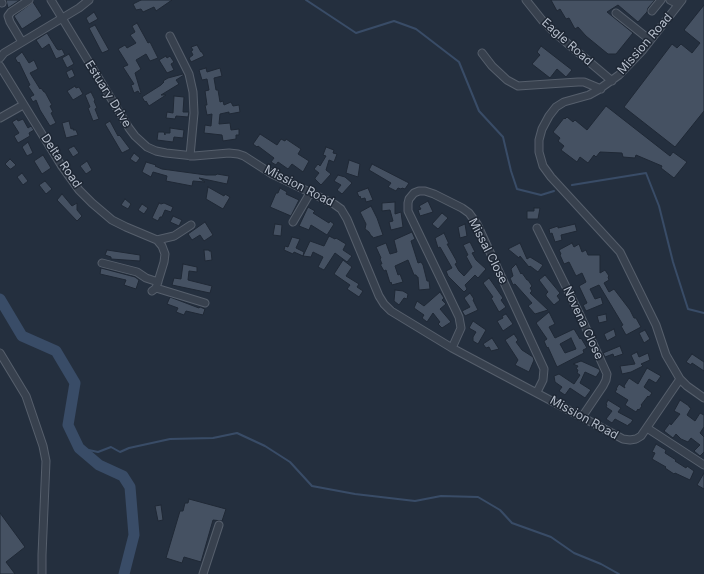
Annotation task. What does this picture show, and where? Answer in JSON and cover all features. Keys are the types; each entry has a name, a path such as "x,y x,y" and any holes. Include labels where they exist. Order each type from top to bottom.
{"street":[{"path":"22,42 8,16 11,12 29,0"},
{"name":"Estuary Drive","path":"51,0 129,128 140,141 147,147 156,151 190,156"},
{"path":"0,58 4,53 89,0"},
{"name":"Eagle Road","path":"526,0 554,32 612,81"},
{"path":"652,11 661,0"},
{"path":"670,0 680,2"},
{"name":"Mission Road","path":"190,156 229,153 244,156 272,174 334,204 344,214 379,296 391,311 452,348 623,439 636,439 641,436 647,428 680,379 666,355 656,325 620,252 551,177 543,166 539,152 539,140 542,129 556,107 564,102 589,95 612,81 631,64 680,2"},
{"path":"616,13 650,40"},
{"path":"170,36 188,74 193,92 194,113 190,156"},
{"path":"482,53 492,66 507,80 518,86 584,82 601,89"},
{"name":"Delta Road","path":"0,66 69,177 88,198 112,220 157,240"},
{"path":"0,118 23,105"},
{"name":"Missal Close","path":"452,348 461,328 460,317 408,211 409,199 414,193 419,191 434,194 462,208 469,213 477,224 541,362 544,374 543,380 537,392"},
{"path":"293,222 310,193"},
{"path":"155,287 166,254 157,240 174,236 191,225"},
{"name":"Novena Close","path":"537,228 580,314 606,374 606,380 603,386 582,417"},
{"path":"102,263 137,272 150,280 155,287 206,303"},
{"path":"0,353 26,396 45,456 42,574"},
{"path":"680,379 704,398"},
{"path":"647,428 704,465"},
{"path":"203,574 219,525"}],"building":[{"path":"6,0 20,0 8,8"},
{"path":"141,0 172,0 156,11 154,7 143,12 141,9 136,10 133,4"},
{"path":"551,0 655,0 638,22 618,5 607,12 633,33 616,54 608,54 586,36 578,27 575,29 569,18 566,19 560,9 557,11"},
{"path":"33,2 42,16 22,29 14,16"},
{"path":"704,5 704,111 675,147 624,107 672,44 677,48 681,44 692,53 700,43 684,30"},
{"path":"94,12 98,19 89,24 86,18"},
{"path":"137,23 148,43 150,42 158,58 150,61 146,54 136,60 141,69 135,73 141,93 140,94 138,91 134,93 131,85 134,84 123,67 128,65 118,49 125,45 127,48 136,43 130,35 135,32 132,26"},
{"path":"95,25 109,50 102,53 89,28"},
{"path":"47,33 57,49 62,49 65,55 56,59 49,44 42,49 36,40"},
{"path":"197,45 204,56 191,62 189,58 193,55 191,51 193,50 191,47"},
{"path":"541,46 572,70 566,77 557,69 550,78 532,64 540,55 537,52"},
{"path":"22,52 29,63 34,60 38,69 30,73 40,89 41,88 45,92 52,105 50,106 53,112 51,113 56,123 50,126 40,110 36,100 33,102 30,97 34,95 28,86 30,85 19,62 18,63 15,58"},
{"path":"69,54 74,64 67,68 62,58"},
{"path":"166,56 167,58 170,56 174,62 171,64 174,70 167,73 159,60"},
{"path":"206,68 207,72 220,68 222,76 214,78 220,102 223,101 224,105 231,102 233,106 239,105 240,112 220,114 219,124 230,123 231,130 239,129 239,135 236,135 236,139 223,141 222,135 204,133 205,125 211,126 212,114 207,115 205,105 207,105 205,91 209,90 207,79 202,80 199,70"},
{"path":"72,69 75,76 69,79 66,72"},
{"path":"183,74 184,75 176,80 179,84 161,95 166,95 149,106 146,101 145,102 142,97 161,85 164,82 163,81"},
{"path":"75,86 76,88 79,87 83,94 73,100 67,91"},
{"path":"91,92 95,100 94,101 97,108 95,109 99,119 93,121 88,108 90,107 85,95"},
{"path":"174,96 184,97 183,112 189,112 188,117 176,116 175,119 166,118 167,112 173,113"},
{"path":"606,106 670,156 673,152 687,162 674,178 661,168 662,166 636,155 635,158 623,157 622,153 600,152 596,157 594,155 588,163 580,157 577,162 561,150 564,146 558,141 560,138 553,132 564,118 565,119 567,117 573,122 575,120 587,130"},
{"path":"17,119 18,121 23,119 28,128 31,126 34,130 29,133 30,136 18,143 14,136 19,133 12,122"},
{"path":"69,121 71,129 73,128 73,130 76,130 78,135 66,138 62,123"},
{"path":"110,121 118,136 119,135 121,137 130,149 122,153 105,124"},
{"path":"170,128 184,130 183,138 174,137 173,142 157,140 158,132 164,132 165,135 165,133 170,133"},
{"path":"260,134 277,145 281,139 285,141 286,139 301,149 298,154 309,161 303,172 292,164 288,169 278,162 276,165 271,162 274,158 253,144"},
{"path":"28,142 33,153 27,156 22,147"},
{"path":"74,146 79,153 73,157 68,149"},
{"path":"326,147 334,150 333,153 337,154 334,162 329,160 326,170 331,174 321,185 315,179 319,173 314,169 318,164 320,166 326,156 323,155"},
{"path":"134,153 140,158 136,163 130,159"},
{"path":"43,155 51,168 42,174 34,161"},
{"path":"10,159 16,165 11,169 5,164"},
{"path":"349,160 360,164 358,177 346,173"},
{"path":"87,161 92,170 86,174 80,166"},
{"path":"146,162 156,165 155,166 162,169 206,175 217,174 229,176 227,184 199,178 205,182 193,181 192,186 166,181 167,176 153,172 151,177 142,172"},
{"path":"372,164 409,183 405,189 398,188 396,191 388,187 391,183 369,170"},
{"path":"22,173 28,181 23,185 17,177"},
{"path":"338,175 345,177 352,183 342,194 337,190 341,185 334,181"},
{"path":"45,181 52,189 46,194 39,185"},
{"path":"208,187 224,196 225,194 230,197 223,209 206,199"},
{"path":"280,188 287,192 286,194 299,200 291,216 270,207 276,193 278,193"},
{"path":"368,188 373,200 366,202 365,198 361,199 357,192"},
{"path":"62,194 72,206 77,203 77,210 82,216 77,221 57,200"},
{"path":"125,199 131,204 128,209 121,205"},
{"path":"428,201 433,212 420,216 418,210 421,209 419,206"},
{"path":"395,202 395,214 401,212 403,227 391,230 389,222 393,221 390,210 382,211 382,203"},
{"path":"159,203 164,203 173,207 171,212 165,210 162,217 160,217 158,221 152,218"},
{"path":"142,204 148,208 144,214 138,210"},
{"path":"371,206 383,235 373,238 365,229 366,224 360,212"},
{"path":"308,207 315,211 313,213 329,223 330,221 334,224 327,235 311,225 309,230 299,226"},
{"path":"534,208 540,208 538,219 527,219 527,211 534,211"},
{"path":"442,213 448,218 438,229 432,224"},
{"path":"173,216 182,220 179,226 170,222"},
{"path":"205,222 213,235 204,241 200,235 192,240 188,234"},
{"path":"275,224 282,225 281,236 273,235"},
{"path":"465,224 467,236 460,238 458,227"},
{"path":"575,224 577,231 561,235 562,240 555,242 552,233 550,234 549,229 558,226 558,228"},
{"path":"412,232 415,239 411,241 418,263 421,262 423,265 427,281 429,281 430,289 419,290 418,277 414,275 408,260 395,266 398,275 400,274 403,282 392,285 386,270 384,271 380,264 382,264 381,258 376,247 386,243 390,254 397,252 394,240"},
{"path":"444,233 449,244 447,244 456,260 457,263 455,264 464,276 472,267 466,256 468,255 463,245 470,242 475,252 472,253 476,260 486,269 478,278 475,275 465,285 467,289 464,292 448,276 446,271 452,268 440,247 438,248 435,238"},
{"path":"329,236 346,244 343,250 352,256 347,262 335,253 324,270 318,267 323,257 313,252 311,257 303,256 310,241 324,246"},
{"path":"292,237 300,239 296,248 304,252 303,256 284,250 285,246 288,247"},
{"path":"520,243 527,259 530,257 543,265 538,272 530,266 529,267 520,256 519,258 508,249"},
{"path":"572,243 574,247 579,244 582,252 586,250 588,255 600,255 600,273 605,270 609,276 609,280 604,283 609,292 614,289 641,327 626,335 621,326 623,325 599,285 590,289 595,299 601,297 603,304 586,311 583,305 587,303 579,286 586,282 582,273 576,276 569,262 564,264 560,255 559,250"},
{"path":"107,250 140,255 140,261 111,259 111,257 105,255"},
{"path":"204,250 211,251 212,260 205,261"},
{"path":"343,260 352,267 346,276 359,284 357,287 363,291 359,297 347,289 350,285 334,274"},
{"path":"183,264 197,267 197,272 189,271 188,280 212,286 210,293 172,285 174,278 181,279"},
{"path":"516,264 521,274 522,273 532,286 530,288 532,291 530,293 548,310 535,314 528,306 532,303 515,284 513,285 510,278 513,276 511,269"},
{"path":"101,268 135,277 139,280 136,289 124,285 126,280 100,274"},
{"path":"545,275 560,293 557,296 560,300 554,305 546,296 548,292 539,280"},
{"path":"489,278 503,298 501,300 506,307 499,312 491,298 493,297 483,283"},
{"path":"395,290 403,291 408,294 407,299 404,298 399,305 394,301"},
{"path":"440,292 444,298 442,300 446,304 440,309 451,322 442,328 438,324 440,322 433,313 427,322 422,318 424,315 414,308 417,301 424,306"},
{"path":"470,293 478,310 465,316 462,311 470,307 464,298"},
{"path":"170,297 205,309 203,315 186,311 184,315 176,312 178,308 167,304"},
{"path":"549,312 555,324 549,327 555,338 574,329 587,348 583,350 584,353 557,367 544,341 547,339 536,323","holes":["571,338 576,349 565,353 560,344"]},
{"path":"506,314 513,324 503,331 497,321 503,318 502,316"},
{"path":"606,314 607,321 599,323 597,316"},
{"path":"473,321 486,330 478,344 473,341 473,337 476,332 469,328"},
{"path":"614,329 616,336 607,341 604,334"},
{"path":"645,330 650,339 644,343 639,333"},
{"path":"514,334 518,340 516,342 522,350 533,357 534,360 529,372 515,365 518,360 505,340"},
{"path":"492,338 499,349 491,351 489,347 486,348 483,344"},
{"path":"620,346 623,354 614,357 613,354 605,357 603,353"},
{"path":"637,352 639,357 648,353 650,360 641,364 643,366 631,372 622,374 620,366 635,364 631,355"},
{"path":"692,354 704,362 704,371 692,363 691,365 686,362"},
{"path":"581,361 599,369 600,371 596,377 585,372 580,383 591,390 585,398 570,388 565,395 559,391 562,387 555,382 554,376 559,374 574,384 580,375 577,373 578,370 576,369 578,366 573,364"},
{"path":"647,368 661,376 656,383 649,379 644,387 652,393 636,412 625,405 628,400 615,392 619,384 625,388 624,386 629,378 638,384"},
{"path":"608,400 621,408 618,412 633,420 628,426 615,419 612,423 606,419 612,411 606,407"},
{"path":"680,400 691,408 687,415 695,421 700,413 704,415 704,427 700,433 704,437 704,452 700,456 694,451 700,445 691,438 688,442 681,439 676,434 673,438 664,431 680,414 674,411"},
{"path":"656,444 666,450 665,453 676,460 675,461 694,471 690,480 675,473 674,474 665,468 666,467 652,459 655,453 652,452"},
{"path":"704,473 704,489 697,485"},
{"path":"189,499 226,509 222,521 213,520 201,562 184,557 182,563 166,558 180,511 183,511 185,503 188,503"},
{"path":"161,505 163,520 158,521 155,506"},
{"path":"0,513 25,547 6,562 15,574 0,574"}],"waterway":[{"path":"306,0 356,33 394,21 416,29 459,62 479,111 503,137 517,189 541,195 554,191"},
{"path":"572,185 646,173 659,206 673,262 688,309 704,313"},
{"path":"0,299 22,336 56,351 75,383 68,425 79,448 99,465 123,476 130,487 134,535 124,574"},
{"path":"79,448 98,452 111,447 120,452 129,448 170,439 213,438 237,433 265,446 290,462 312,486 355,494 415,501 441,496 478,497 500,510 512,523 551,537 574,553 601,564 619,574"}]}
